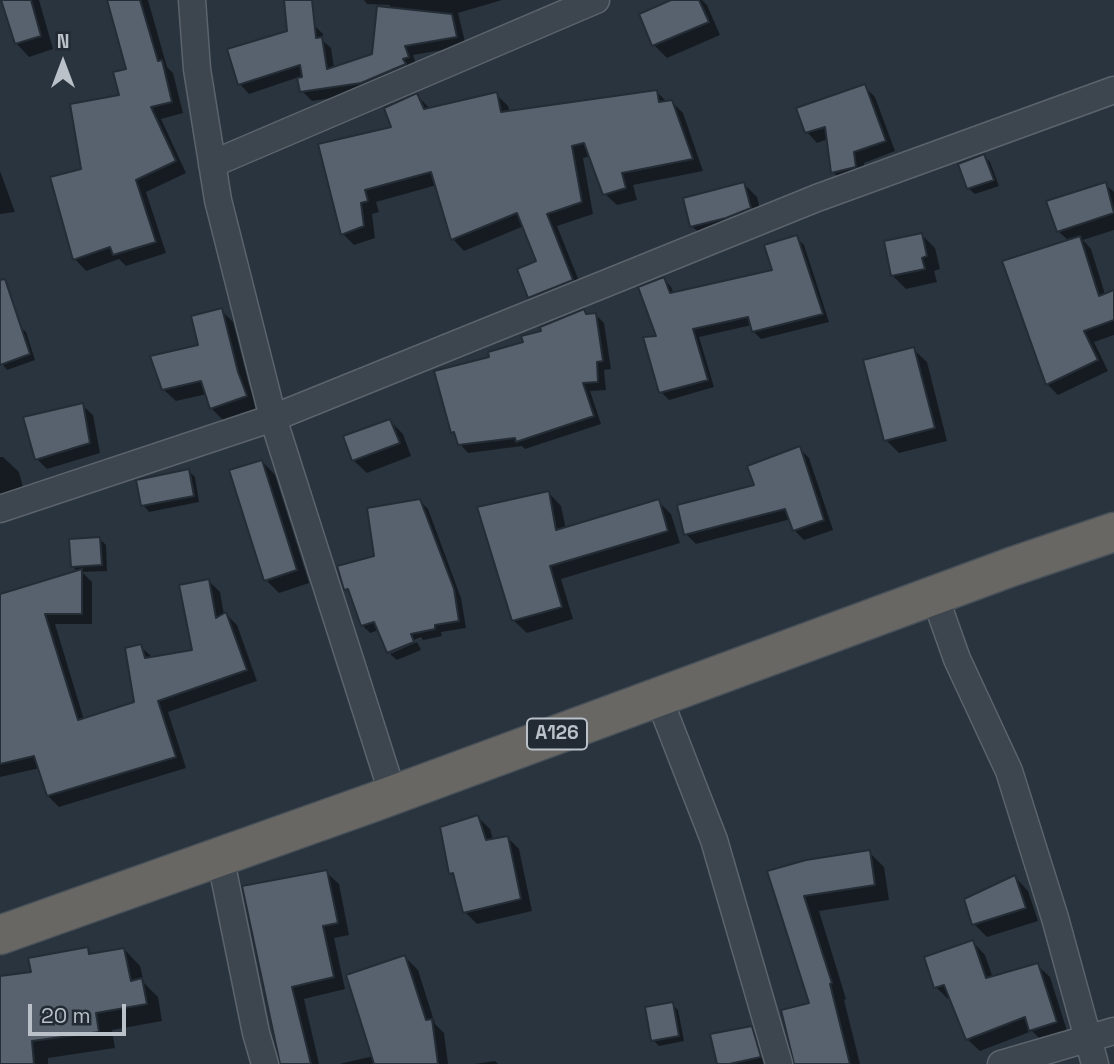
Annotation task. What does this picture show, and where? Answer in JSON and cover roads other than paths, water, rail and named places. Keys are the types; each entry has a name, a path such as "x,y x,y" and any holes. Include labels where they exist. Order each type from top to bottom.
{"highway":[{"name":"A126","path":"0,935 393,795 934,594 1114,532"}],"street":[{"path":"192,0 197,69 218,200 273,418 393,795"},
{"path":"212,164 596,0"},
{"path":"0,509 273,418 817,198 1114,90"},
{"path":"934,594 957,659 1009,771 1055,918 1092,1052"},
{"path":"658,696 715,840 779,1064"},
{"path":"220,856 256,1033 265,1064"},
{"path":"1001,1064 1092,1052 1114,1031"}]}
